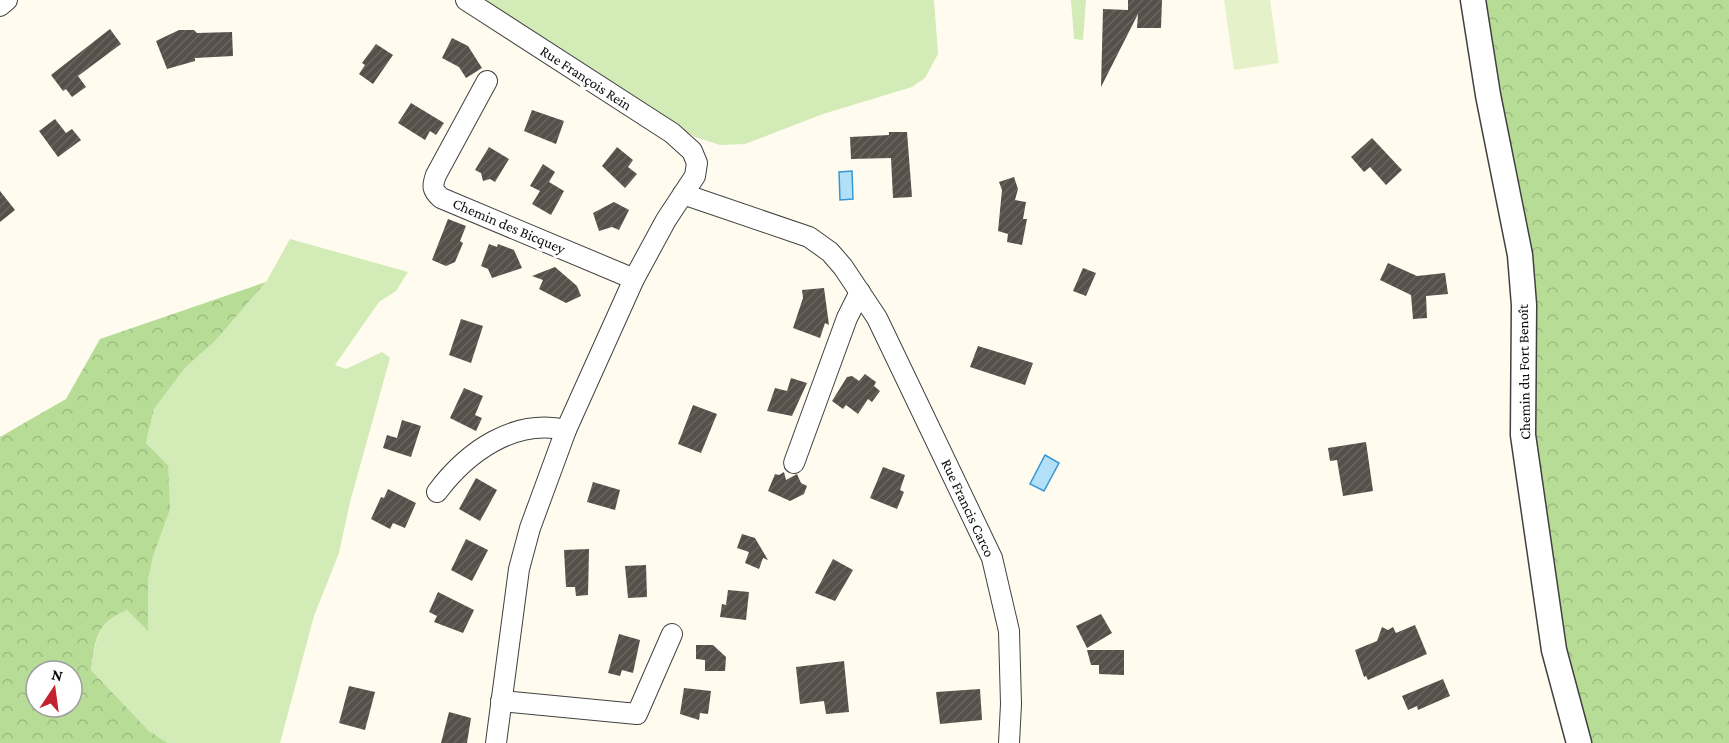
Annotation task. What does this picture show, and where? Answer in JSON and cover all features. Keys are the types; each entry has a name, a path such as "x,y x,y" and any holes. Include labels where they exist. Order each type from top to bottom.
{"street":[{"path":"0,6 8,0"},
{"name":"Rue François Rein","path":"466,0 672,133 692,151 697,163 695,176 683,194"},
{"name":"Chemin du Fort Benoît","path":"1473,0 1488,95 1520,255 1524,305 1523,435 1554,650 1579,743"},
{"name":"Chemin des Bicquey","path":"488,81 436,175 432,184 434,192 441,198 634,279"},
{"path":"496,743 519,569 530,528 566,430 634,279 683,194"},
{"name":"Rue Francis Carco","path":"683,194 809,237 830,252 877,318 992,558 1009,631 1011,704 1009,743"},
{"path":"794,463 847,318 860,292"},
{"path":"437,492 461,465 495,440 520,430 539,426 566,430"},
{"path":"501,701 637,714 672,634"}],"green space":[{"path":"473,0 934,0 938,54 925,78 912,87 823,114 745,144 720,145 695,137"},
{"path":"1071,0 1086,0 1083,40 1074,39"},
{"path":"1224,0 1270,0 1279,63 1234,70"},
{"path":"1483,0 1729,0 1729,743 1584,743 1581,734 1533,437"},
{"path":"290,239 408,272 396,291 379,302 335,365 346,369 382,352 390,358 350,502 339,553 314,616 280,743 168,743 149,731 91,670 97,641 103,627 127,610 148,630 148,580 168,465 146,443 154,409 185,368 215,341 266,282"},
{"path":"266,282 215,341 185,368 154,409 146,443 168,465 170,509 153,556 148,580 148,631 127,610 116,615 103,627 94,649 91,670 149,731 168,743 0,743 0,437 66,399 100,339"}],"water":[{"path":"852,171 853,199 840,200 839,172"},
{"path":"1045,455 1059,463 1044,491 1030,484"}],"building":[{"path":"1128,0 1162,0 1161,28 1137,28 1138,14 1101,87 1103,9 1128,10"},
{"path":"110,29 121,44 78,76 86,87 72,97 66,89 63,91 51,75"},
{"path":"179,30 194,30 197,33 232,32 233,56 195,58 195,61 167,69 156,41"},
{"path":"452,38 468,46 482,68 466,78 459,67 442,58"},
{"path":"376,44 393,55 373,84 359,74 365,65 362,63"},
{"path":"411,103 444,123 436,135 430,131 425,140 398,123"},
{"path":"532,110 564,121 556,144 524,131"},
{"path":"55,119 66,133 72,129 81,140 58,157 39,131"},
{"path":"889,132 907,132 912,197 893,198 891,158 851,159 850,137 889,135"},
{"path":"1372,138 1402,170 1386,185 1370,167 1364,172 1351,157"},
{"path":"489,147 509,159 495,182 490,179 483,181 481,173 475,170"},
{"path":"617,147 633,160 628,167 637,174 625,188 602,166"},
{"path":"543,164 555,172 549,182 564,191 551,215 532,204 540,191 530,186"},
{"path":"1014,177 1018,189 1015,200 1026,202 1023,219 1027,219 1022,245 1007,242 1008,234 998,231 1002,190 999,182"},
{"path":"0,191 15,210 0,222"},
{"path":"614,202 629,210 619,230 612,227 599,231 593,213"},
{"path":"448,219 466,226 460,241 463,243 455,262 446,266 432,260"},
{"path":"489,244 497,247 498,244 514,250 522,268 492,278 488,269 481,266"},
{"path":"1388,263 1417,276 1445,273 1448,294 1426,296 1427,318 1413,319 1411,295 1380,280"},
{"path":"555,267 577,286 581,296 566,303 539,289 543,280 532,276"},
{"path":"1083,268 1096,273 1086,296 1073,291"},
{"path":"824,288 829,325 825,323 820,338 793,328 803,298 802,290"},
{"path":"461,319 483,326 471,363 449,355"},
{"path":"978,346 1033,363 1025,385 970,367"},
{"path":"865,374 876,382 874,386 880,391 872,402 868,399 858,414 846,405 843,409 832,401 847,377 852,376 859,381"},
{"path":"791,378 807,383 792,416 767,411 775,388 787,391"},
{"path":"464,388 483,396 475,415 482,418 476,431 450,418"},
{"path":"693,405 717,414 701,453 678,444"},
{"path":"402,420 421,426 411,457 383,448 387,435 397,438"},
{"path":"1366,442 1373,491 1343,496 1337,460 1330,461 1328,448"},
{"path":"883,467 905,475 900,490 904,492 897,509 870,498"},
{"path":"784,472 786,480 797,474 801,483 807,486 804,494 790,501 768,491 775,474 779,475"},
{"path":"476,478 497,490 480,521 459,509"},
{"path":"593,482 620,490 615,510 587,502"},
{"path":"388,489 416,503 405,528 393,523 390,529 371,519 381,497 384,498"},
{"path":"742,534 755,538 768,560 763,558 759,569 745,563 749,552 737,548"},
{"path":"466,539 488,550 472,581 451,570"},
{"path":"589,549 588,595 576,596 575,587 566,587 564,550"},
{"path":"833,559 853,570 835,601 815,593"},
{"path":"646,565 647,597 628,598 625,566"},
{"path":"728,590 749,592 746,620 720,617 722,604 726,605"},
{"path":"438,592 474,610 463,633 434,622 437,616 429,612"},
{"path":"1101,614 1112,633 1087,648 1076,626"},
{"path":"1415,625 1427,654 1368,680 1366,676 1364,677 1355,650 1377,641 1382,627 1388,630 1393,627 1396,633"},
{"path":"619,634 640,640 633,673 622,670 620,676 608,673"},
{"path":"696,645 713,645 726,657 725,671 705,671 705,660 696,659"},
{"path":"1087,650 1124,650 1124,675 1099,674 1099,665 1091,665"},
{"path":"844,661 849,712 826,714 824,701 800,704 796,667"},
{"path":"1443,679 1450,696 1418,710 1417,706 1408,710 1402,696"},
{"path":"349,686 375,692 365,730 339,723"},
{"path":"684,688 711,691 708,714 700,713 699,720 680,714"},
{"path":"980,689 982,720 940,724 936,692"},
{"path":"449,712 471,718 467,743 441,743"}]}
